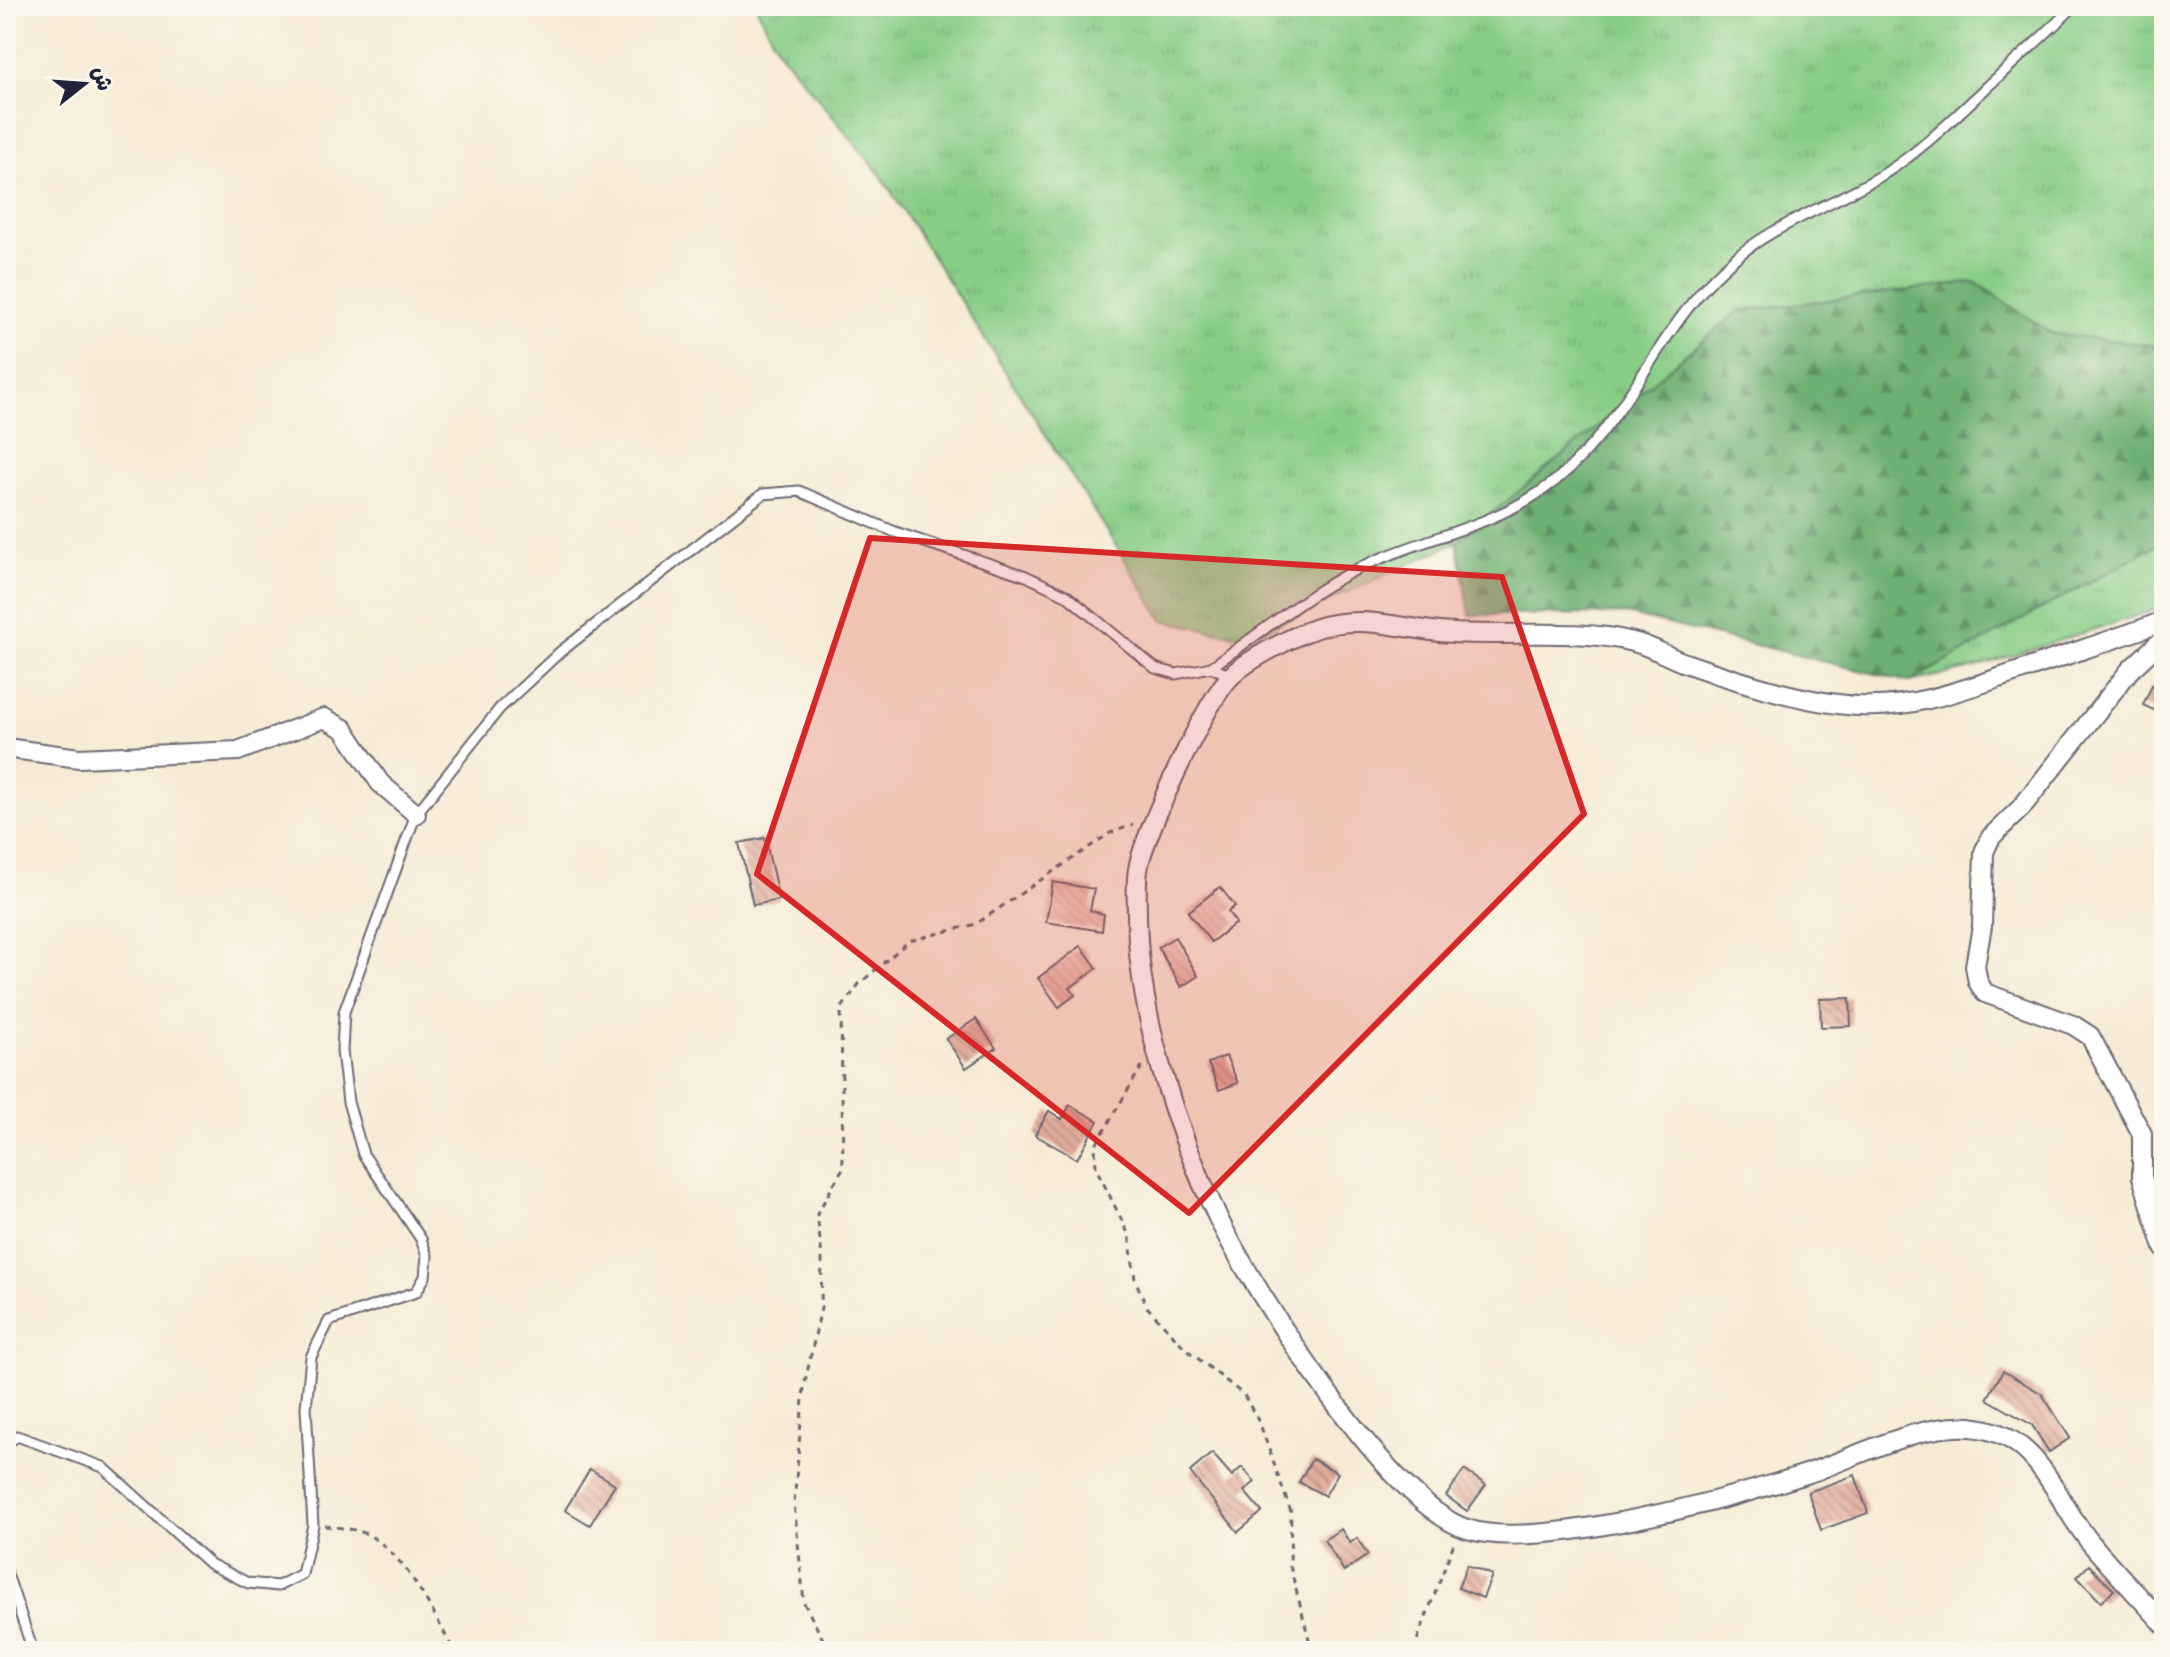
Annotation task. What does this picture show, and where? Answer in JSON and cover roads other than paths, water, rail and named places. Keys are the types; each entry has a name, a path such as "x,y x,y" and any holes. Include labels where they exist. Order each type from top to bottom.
{"street":[{"path":"2164,621 1946,695 1898,706 1853,706 1806,698 1685,663 1634,642 1441,632 1375,622 1346,622 1317,628 1231,676 1155,817 1137,870 1137,940 1147,1013 1207,1195 1233,1248 1344,1414 1394,1473 1440,1516 1460,1528 1517,1535 1650,1516 1806,1474 1904,1438 1951,1428 1977,1427 2028,1449 2056,1485 2084,1535 2164,1624"},
{"path":"2164,638 2130,670 2021,808 1991,837 1984,852 1982,926 1975,966 1978,982 1985,993 2073,1025 2090,1036 2142,1134 2142,1177 2164,1248"},
{"path":"6,748 79,758 238,751 324,718 344,729 380,783 416,814"}],"lane":[{"path":"6,1444 17,1436 103,1467 210,1564 248,1583 278,1586 302,1574 313,1525 306,1408 311,1357 329,1321 416,1292 425,1277 427,1256 421,1239 363,1154 348,1102 342,1051 344,1012 416,814 500,708 560,652 749,502 779,489 799,491 895,532 1026,576 1066,595 1155,668 1176,674 1211,667 1322,587 1540,492 1580,459 1614,420 1682,315 1723,269 1764,236 1883,174 1916,152 2074,6"},
{"path":"1211,667 1231,676"},
{"path":"6,1571 33,1651"}]}
